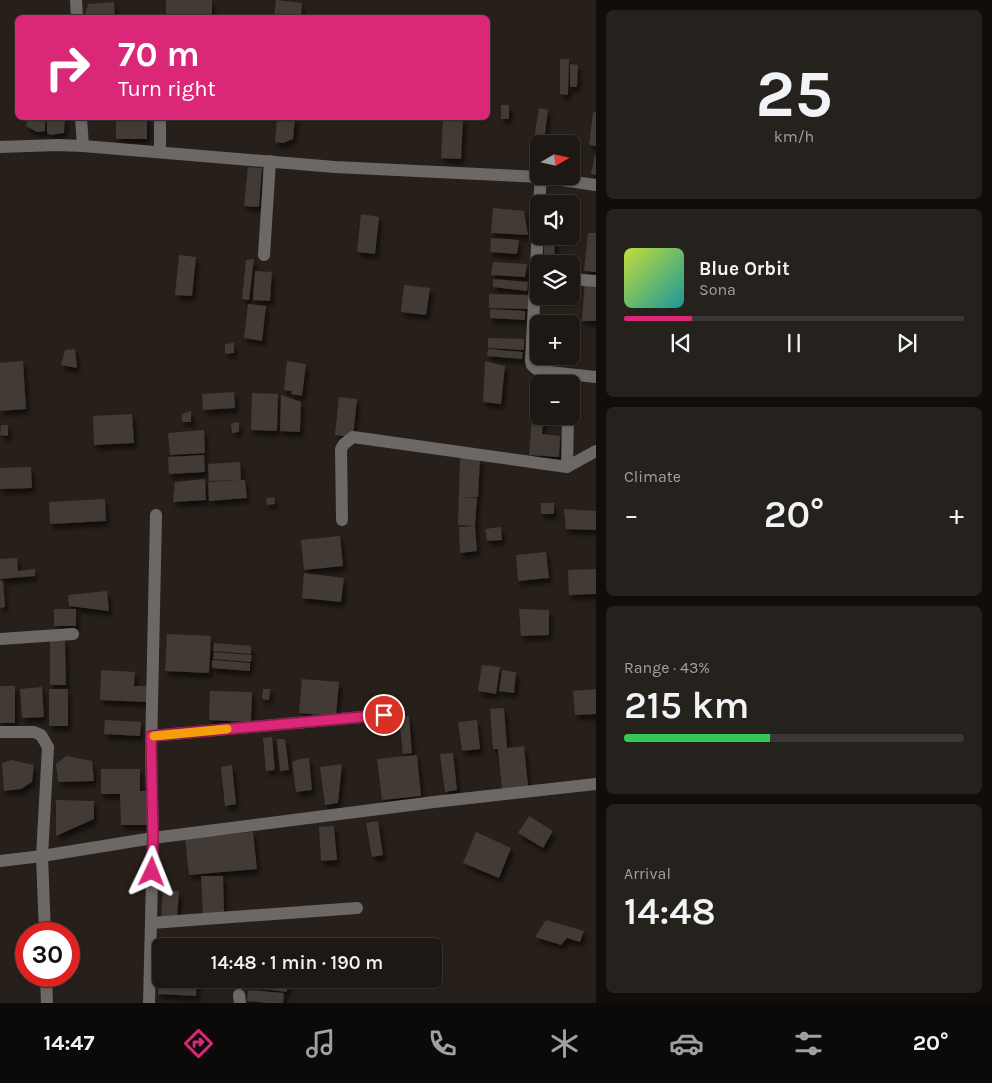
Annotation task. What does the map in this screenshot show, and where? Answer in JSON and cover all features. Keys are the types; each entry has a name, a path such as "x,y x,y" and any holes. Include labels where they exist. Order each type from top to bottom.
{"street":[{"path":"76,0 77,15"},
{"path":"81,120 82,146"},
{"path":"160,120 160,152"},
{"path":"0,148 58,145 82,146 345,167 530,177"},
{"path":"264,255 270,161"},
{"path":"580,183 596,185"},
{"path":"580,280 596,281"},
{"path":"535,305 532,365 540,371 555,375"},
{"path":"580,378 596,377"},
{"path":"567,467 568,425"},
{"path":"342,520 341,449 348,440 353,438 567,467 596,451"},
{"path":"149,1003 153,838 151,736 156,515"},
{"path":"0,638 73,634"},
{"path":"151,736 384,715"},
{"path":"0,732 34,732 41,734 48,747 42,856 45,922"},
{"path":"0,861 153,838 434,802 596,784"},
{"path":"151,923 357,908"},
{"path":"46,987 47,1003"}],"building":[{"path":"166,0 212,0 212,15 166,15"},
{"path":"276,0 302,3 301,15 274,15"},
{"path":"114,2 115,15 85,15 88,4"},
{"path":"560,59 569,59 568,95 560,94"},
{"path":"570,64 578,65 577,87 570,87"},
{"path":"501,105 509,105 509,119 501,119"},
{"path":"539,108 548,110 545,135 535,135"},
{"path":"593,112 596,112 596,146 589,145"},
{"path":"27,120 45,120 45,131 37,132 26,126"},
{"path":"47,120 65,120 64,133 51,135 47,133"},
{"path":"116,120 147,120 147,139 116,139"},
{"path":"277,120 295,120 293,139 283,143 275,142"},
{"path":"443,120 463,120 461,159 441,158"},
{"path":"596,155 596,175 591,174"},
{"path":"248,167 262,168 259,207 244,206"},
{"path":"493,208 524,211 528,235 491,233"},
{"path":"361,214 379,217 375,254 357,252"},
{"path":"588,233 596,233 596,272 584,271"},
{"path":"491,238 519,240 517,254 490,252"},
{"path":"544,245 555,245 554,255 544,255"},
{"path":"179,255 196,257 192,296 175,295"},
{"path":"254,259 249,300 242,299 246,260"},
{"path":"493,262 527,264 525,277 491,275"},
{"path":"255,271 272,272 270,301 253,300"},
{"path":"493,279 528,282 527,291 493,287"},
{"path":"585,281 596,282 596,321 582,321"},
{"path":"404,285 430,288 426,315 401,312"},
{"path":"489,294 528,295 528,309 489,308"},
{"path":"248,304 266,306 262,341 244,338"},
{"path":"490,309 525,311 525,320 490,318"},
{"path":"488,338 524,339 524,350 488,348"},
{"path":"234,343 234,353 225,354 225,344"},
{"path":"75,349 77,368 61,365 65,350"},
{"path":"488,349 523,352 522,359 487,356"},
{"path":"23,361 26,409 0,411 0,363"},
{"path":"287,361 306,364 302,396 291,394 292,391 284,390"},
{"path":"485,361 505,366 501,404 483,402"},
{"path":"234,392 235,408 203,410 202,394"},
{"path":"252,393 278,394 277,431 251,430"},
{"path":"281,395 301,402 300,432 280,431"},
{"path":"339,397 357,399 353,437 335,435"},
{"path":"191,411 191,422 182,422 182,414"},
{"path":"132,414 134,443 94,445 93,416"},
{"path":"239,422 239,432 232,433 231,423"},
{"path":"1,425 8,425 8,436 0,435"},
{"path":"531,425 543,425 542,434 560,436 559,457 529,455"},
{"path":"204,430 205,453 170,455 168,433"},
{"path":"204,455 205,472 169,474 168,457"},
{"path":"460,458 480,459 478,497 464,498 477,498 475,526 458,525"},
{"path":"240,462 241,480 245,480 247,498 209,501 208,482 238,480 209,481 208,464"},
{"path":"31,467 32,488 0,489 0,468"},
{"path":"205,479 206,500 173,502 175,482"},
{"path":"274,497 275,504 267,505 266,498"},
{"path":"105,499 106,521 50,524 49,502"},
{"path":"541,503 554,503 554,514 541,514"},
{"path":"564,509 596,511 596,530 566,529"},
{"path":"475,526 477,551 460,553 459,527"},
{"path":"501,527 502,540 487,541 485,529"},
{"path":"340,536 343,566 304,570 301,540"},
{"path":"546,552 549,578 518,581 516,555"},
{"path":"17,558 18,571 35,569 35,576 0,579 0,559"},
{"path":"596,569 596,594 569,595 568,570"},
{"path":"304,573 344,578 341,602 302,598"},
{"path":"0,580 3,581 5,607 0,608"},
{"path":"107,591 109,611 69,606 68,595"},
{"path":"54,609 76,609 76,626 54,626"},
{"path":"519,609 549,610 549,635 521,636"},
{"path":"167,634 211,636 209,673 165,671"},
{"path":"50,641 65,641 66,685 50,685"},
{"path":"214,643 251,646 251,654 213,651"},
{"path":"214,652 252,655 251,662 213,659"},
{"path":"212,660 250,663 250,671 212,668"},
{"path":"482,665 500,667 496,694 478,691"},
{"path":"101,670 135,672 134,686 147,686 147,702 100,700"},
{"path":"502,670 516,672 514,693 499,691"},
{"path":"302,679 339,682 336,716 299,713"},
{"path":"0,686 15,686 15,723 0,723"},
{"path":"42,687 44,717 22,718 20,689"},
{"path":"49,689 68,689 68,726 49,726"},
{"path":"263,689 270,689 269,700 262,699"},
{"path":"596,689 596,714 575,715 573,691"},
{"path":"210,691 252,692 251,722 209,720"},
{"path":"504,708 507,748 524,746 528,786 502,789 498,749 493,749 490,709"},
{"path":"409,716 412,753 403,754 399,717"},
{"path":"105,720 141,722 140,736 104,734"},
{"path":"477,720 480,749 462,751 458,722"},
{"path":"272,737 275,770 266,771 263,738"},
{"path":"277,739 285,739 289,770 280,771"},
{"path":"453,753 457,790 445,792 440,754"},
{"path":"417,755 421,796 382,800 377,759"},
{"path":"66,756 92,761 94,781 58,782 56,764"},
{"path":"309,758 312,790 296,792 292,762"},
{"path":"11,760 34,765 32,782 21,789 4,791 2,763"},
{"path":"342,764 338,803 325,805 320,767"},
{"path":"232,765 236,804 225,806 221,767"},
{"path":"101,769 140,769 140,791 148,791 148,825 121,825 120,794 101,794"},
{"path":"56,800 94,801 94,819 56,836"},
{"path":"529,816 553,831 543,848 518,833"},
{"path":"378,821 383,855 372,857 366,823"},
{"path":"334,826 337,860 321,861 319,827"},
{"path":"253,832 257,869 189,875 185,839"},
{"path":"476,832 511,848 499,878 463,863"},
{"path":"201,876 223,876 224,913 203,914"},
{"path":"163,890 179,891 177,918 161,917"},
{"path":"546,920 584,931 580,942 567,938 561,945 535,937"},
{"path":"158,988 196,988 196,996 158,994"},
{"path":"263,988 287,988 287,992"},
{"path":"248,990 284,993 283,1003 247,1001"}],"slow traffic":[{"path":"154,736 227,729"}],"route":[{"path":"152,872 151,736 384,715"}]}
